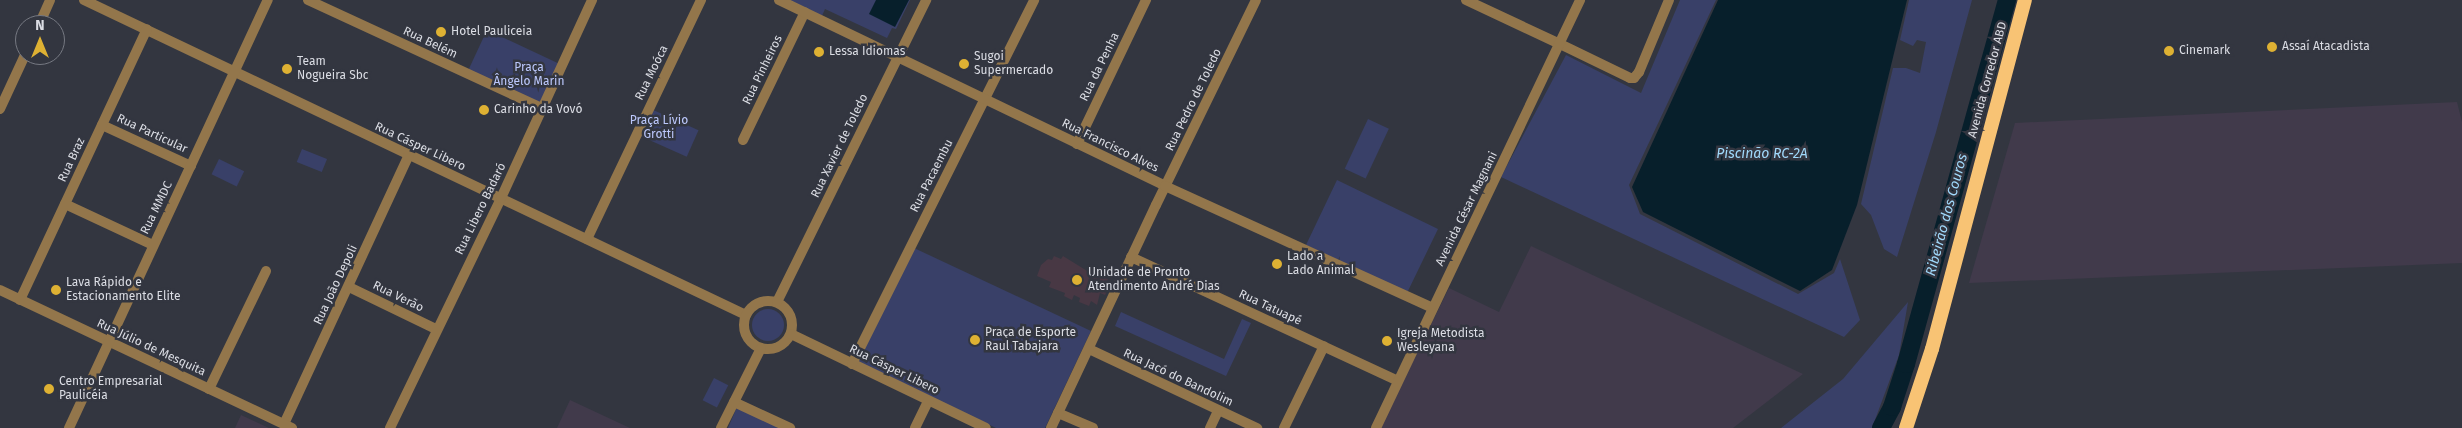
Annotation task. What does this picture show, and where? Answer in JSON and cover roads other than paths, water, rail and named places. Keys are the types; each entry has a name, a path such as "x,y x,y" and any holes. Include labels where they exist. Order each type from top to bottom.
{"highway":[{"name":"Avenida Corredor ABD","path":"1906,428 1934,344 2025,0"}],"street":[{"path":"43,15 50,0"},
{"name":"Rua Cásper Libero","path":"84,0 746,315"},
{"name":"Rua MMDC","path":"72,427 108,341 268,0"},
{"name":"Rua Belém","path":"308,0 542,108"},
{"name":"Rua Moóca","path":"587,239 701,0"},
{"name":"Rua Francisco Alves","path":"779,0 899,56 985,100 1165,186 1433,308"},
{"name":"Rua Xavier de Toledo","path":"777,302 926,0"},
{"name":"Rua Pacaembu","path":"852,364 1034,0"},
{"name":"Rua da Penha","path":"1077,144 1146,0"},
{"name":"Rua Pedro de Toledo","path":"1052,428 1165,186 1256,0"},
{"path":"1466,0 1630,78 1634,78 1639,72 1669,0"},
{"name":"Avenida César Magnani","path":"1376,428 1580,0"},
{"name":"Rua Libero Badaró","path":"390,428 436,329 501,198 542,108 587,1"},
{"name":"Rua Pinheiros","path":"743,140 805,12"},
{"name":"Rua Braz","path":"20,300 147,30"},
{"path":"0,109 20,65"},
{"name":"Rua Particular","path":"102,125 190,166"},
{"name":"Rua João Depoli","path":"288,426 409,155"},
{"path":"65,204 153,245"},
{"name":"Rua Tatuapé","path":"1131,258 1398,381"},
{"path":"209,389 266,271"},
{"name":"Rua Verão","path":"349,287 436,329"},
{"name":"Rua Júlio de Mesquita","path":"0,290 288,426"},
{"path":"760,302 777,302 787,309 791,317 791,334 784,344 774,349 761,348 751,342 746,334 744,323 746,315 760,302"},
{"name":"Rua Cásper Libero","path":"791,334 986,428"},
{"path":"1284,428 1324,346"},
{"path":"721,428 761,348"},
{"name":"Rua Jacó do Bandolim","path":"1089,349 1257,428"},
{"path":"915,428 928,401"},
{"path":"734,402 790,428"},
{"path":"1210,428 1218,411"},
{"path":"1058,413 1093,428"}],"water":[{"path":"876,0 909,0 895,27 869,14"},
{"name":"Piscinão RC-2A","path":"1718,0 1907,0 1857,205 1832,270 1800,291 1643,212 1632,187"}],"waterway":[{"name":"Ribeirão dos Couros","path":"1881,428 1892,407 1906,364 2007,0"}],"place":[{"name":"Hotel Pauliceia","path":"441,32"},
{"name":"Assaí Atacadista","path":"2272,47"},
{"name":"Cinemark","path":"2169,51"},
{"name":"Lessa Idiomas","path":"819,52"},
{"name":"Sugoi Supermercado","path":"964,64"},
{"name":"Team Nogueira Sbc","path":"287,69"},
{"name":"Carinho da Vovó","path":"484,110"},
{"name":"Lado a Lado Animal","path":"1277,264"},
{"name":"Unidade de Pronto Atendimento André Dias","path":"1077,280"},
{"name":"Lava Rápido e Estacionamento Elite","path":"56,290"},
{"name":"Praça de Esporte Raul Tabajara","path":"975,340"},
{"name":"Igreja Metodista Wesleyana","path":"1387,341"},
{"name":"Centro Empresarial Paulicéia","path":"49,389"}],"park label":[{"name":"Praça Ângelo Marin","path":"529,75"},
{"name":"Praça Lívio Grotti","path":"659,128"}]}
